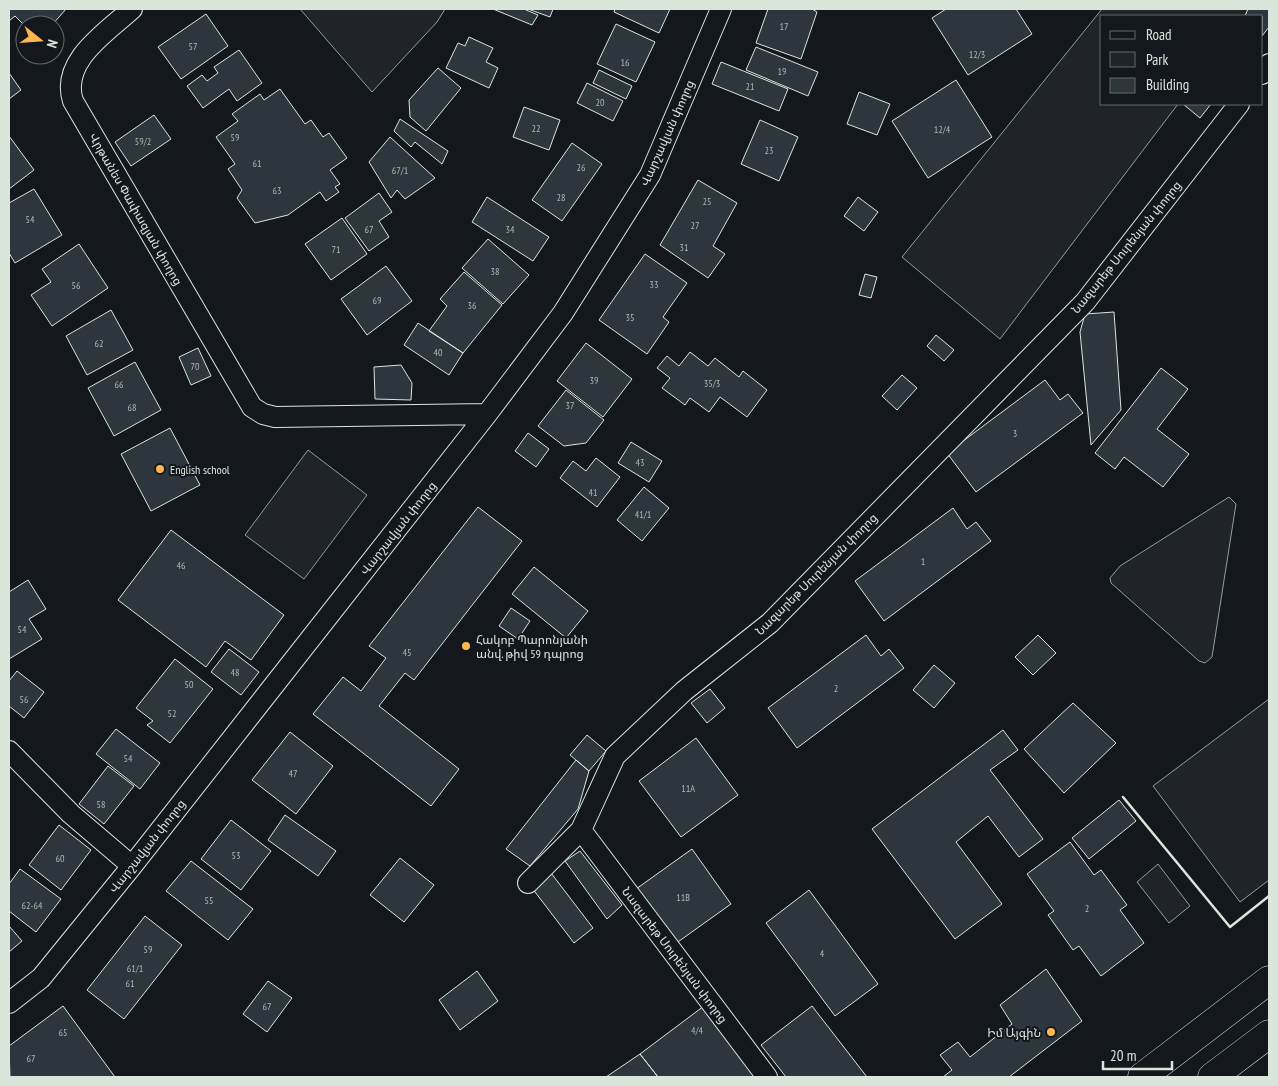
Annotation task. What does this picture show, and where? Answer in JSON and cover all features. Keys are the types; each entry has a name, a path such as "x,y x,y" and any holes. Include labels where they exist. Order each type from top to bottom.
{"main road":[{"path":"1142,1077 1269,980"},
{"path":"1212,1077 1269,1034"}],"street":[{"name":"Վրթանես Փափազյան փողոց","path":"132,9 85,52 76,65 70,90 73,101 252,407 263,414 275,416 487,414"},
{"name":"Վարշավյան փողոց","path":"9,1003 41,978 132,866 487,414 563,312 650,175 721,9"},
{"name":"Նազարեթ Սուրենյան փողոց","path":"767,1077 581,830 615,756 684,691 770,623 1085,302 1238,105"},
{"path":"9,751 71,814 132,866"},
{"path":"528,883 581,830"}],"green space":[{"path":"300,9 445,9 437,22 372,92"},
{"path":"1102,9 1250,9 1245,15 1100,15 1100,105 1177,105 1000,339 902,257"},
{"path":"308,450 367,495 304,579 245,535"},
{"path":"1229,497 1236,504 1212,657 1205,663 1199,661 1111,583 1110,578 1120,566"},
{"path":"1269,699 1269,880 1240,902 1153,786"},
{"path":"1158,864 1190,906 1169,923 1137,882"}],"building":[{"path":"9,9 66,9 61,15 15,15 9,21"},
{"path":"493,9 524,9 538,15 532,25"},
{"path":"528,9 553,9 550,17"},
{"path":"615,9 670,9 659,33 614,12"},
{"path":"768,9 812,9 817,12 801,59 756,43"},
{"path":"946,9 1016,9 1032,34 968,75 932,18"},
{"path":"1248,9 1269,9 1269,27 1263,35 1263,15 1245,15"},
{"path":"206,14 228,46 181,79 158,47"},
{"path":"616,24 655,42 636,82 597,64"},
{"path":"469,37 493,48 486,62 498,68 489,88 446,68 458,43 465,46"},
{"path":"756,47 818,72 808,96 746,70"},
{"path":"239,50 262,83 237,101 229,89 203,108 187,86 202,75 207,81 218,73 214,67"},
{"path":"721,62 788,89 779,111 712,84"},
{"path":"438,68 461,88 426,131 410,117 409,100"},
{"path":"599,70 632,86 626,99 593,83"},
{"path":"9,73 21,90 9,99"},
{"path":"956,80 992,137 928,178 892,121"},
{"path":"587,83 623,101 613,121 577,103"},
{"path":"280,89 305,124 311,120 323,137 329,133 347,158 330,170 340,184 335,187 339,192 326,201 320,192 288,215 255,223 237,198 242,190 228,169 235,164 216,137 238,121 232,114 260,94 264,100"},
{"path":"859,92 890,104 877,135 847,124"},
{"path":"1184,105 1210,105 1200,118"},
{"path":"524,107 560,120 549,150 513,137"},
{"path":"154,115 171,139 131,166 115,142"},
{"path":"400,119 448,151 442,164 415,142 411,147 394,131"},
{"path":"760,120 798,137 779,181 741,164"},
{"path":"9,136 34,170 9,189"},
{"path":"390,137 435,178 405,199 397,190 391,198 369,162"},
{"path":"572,143 602,164 562,221 532,200"},
{"path":"698,180 737,203 713,246 725,254 708,278 660,245"},
{"path":"34,189 62,235 15,263 9,253 9,203"},
{"path":"379,193 392,212 379,221 389,237 369,251 345,218"},
{"path":"487,197 549,237 533,261 472,222"},
{"path":"858,197 878,212 864,231 844,216"},
{"path":"342,218 367,254 331,280 305,244"},
{"path":"488,239 529,275 503,304 462,268"},
{"path":"79,244 108,288 52,326 31,295 51,282 42,269"},
{"path":"645,254 687,283 663,317 669,322 647,354 599,320"},
{"path":"386,266 412,301 367,335 341,299"},
{"path":"464,272 502,305 463,353 429,331 447,306 440,299"},
{"path":"865,274 877,277 871,298 859,295"},
{"path":"111,310 133,350 87,375 66,336"},
{"path":"1114,312 1121,410 1091,445 1080,332 1085,314"},
{"path":"418,323 463,353 449,375 404,345"},
{"path":"936,335 954,350 944,361 927,346"},
{"path":"586,343 632,379 603,417 557,381"},
{"path":"198,348 211,376 191,385 179,357"},
{"path":"690,352 708,366 715,358 739,377 743,371 767,390 747,417 720,397 709,412 690,398 685,405 662,388 670,378 657,368 667,356 679,366"},
{"path":"135,362 161,410 114,436 88,388"},
{"path":"401,365 412,383 411,400 375,399 374,367"},
{"path":"1161,368 1188,389 1157,429 1189,454 1163,487 1124,457 1115,469 1095,453"},
{"path":"902,375 917,388 897,410 882,396"},
{"path":"1045,380 1060,400 1068,394 1083,413 976,492 947,453"},
{"path":"566,390 604,420 586,443 564,446 538,426"},
{"name":"English school","path":"170,428 200,485 151,511 121,454"},
{"path":"528,433 549,449 536,467 515,451"},
{"path":"631,442 662,461 649,482 618,463"},
{"path":"596,458 620,477 597,507 560,478 573,461 586,471"},
{"path":"644,487 669,508 642,541 617,520"},
{"path":"478,507 522,541 414,680 405,673 379,706 459,769 431,806 313,714 343,677 361,691 386,658 369,646"},
{"path":"953,508 967,529 976,522 991,541 884,621 855,581"},
{"path":"171,530 284,615 251,660 225,641 206,667 118,600"},
{"path":"534,567 588,611 566,638 512,594"},
{"path":"28,580 46,609 29,619 42,639 9,659 9,592"},
{"path":"511,608 530,621 518,639 499,626"},
{"path":"866,635 881,656 889,649 904,668 797,748 768,708"},
{"path":"1038,635 1056,653 1033,675 1015,657"},
{"path":"229,649 259,672 241,695 211,672"},
{"path":"175,659 213,689 170,743 147,725 153,721 136,708"},
{"path":"934,665 955,683 934,708 913,690"},
{"path":"17,671 44,692 24,718 9,706 9,681"},
{"path":"710,689 725,708 707,723 691,703"},
{"path":"1073,703 1116,743 1064,793 1024,749"},
{"path":"116,729 160,763 140,789 96,754"},
{"path":"1003,730 1018,750 990,770 1043,839 1019,857 988,816 956,842 1002,904 955,939 872,829"},
{"path":"290,732 333,766 296,814 252,780"},
{"path":"587,735 606,751 589,771 570,755"},
{"path":"696,738 738,795 681,837 639,781"},
{"path":"576,760 589,771 578,809 530,866 506,849"},
{"path":"108,766 134,786 104,824 79,804"},
{"path":"1119,800 1136,821 1089,859 1072,838"},
{"path":"285,815 336,851 318,876 268,840"},
{"path":"231,820 271,851 241,890 201,859"},
{"path":"59,825 91,850 61,890 29,865"},
{"path":"1070,842 1094,875 1101,870 1127,905 1120,910 1144,943 1101,976 1079,946 1073,950 1048,915 1054,911 1027,874"},
{"path":"692,849 731,904 675,944 636,889"},
{"path":"580,851 622,905 607,919 565,861"},
{"path":"400,858 434,885 404,922 370,895"},
{"path":"191,861 253,909 228,940 166,891"},
{"path":"20,869 61,899 36,932 9,911 9,884"},
{"path":"551,873 593,928 574,943 532,888"},
{"path":"809,890 878,984 835,1016 766,923"},
{"path":"145,916 182,945 124,1019 87,990"},
{"path":"9,926 22,941 9,952"},
{"path":"1046,969 1082,1021 1009,1077 943,1077 952,1070 940,1055 958,1042 970,1057 1012,1024 1000,1005"},
{"path":"477,971 498,1001 460,1030 439,1000"},
{"path":"268,981 292,998 267,1032 243,1014"},
{"path":"63,1006 115,1077 10,1077 9,1046"},
{"path":"704,1006 757,1077 658,1077 640,1054"},
{"path":"812,1006 867,1077 786,1077 761,1045"},
{"path":"640,1054 658,1077 606,1077"}],"wall":[{"path":"1123,797 1230,927 1269,896"}],"place":[{"name":"English school","path":"160,469"},
{"name":"Հակոբ Պարոնյանի անվ. թիվ 59 դպրոց","path":"466,646"},
{"name":"Իմ ԱյգիՆ","path":"1051,1032"}]}
